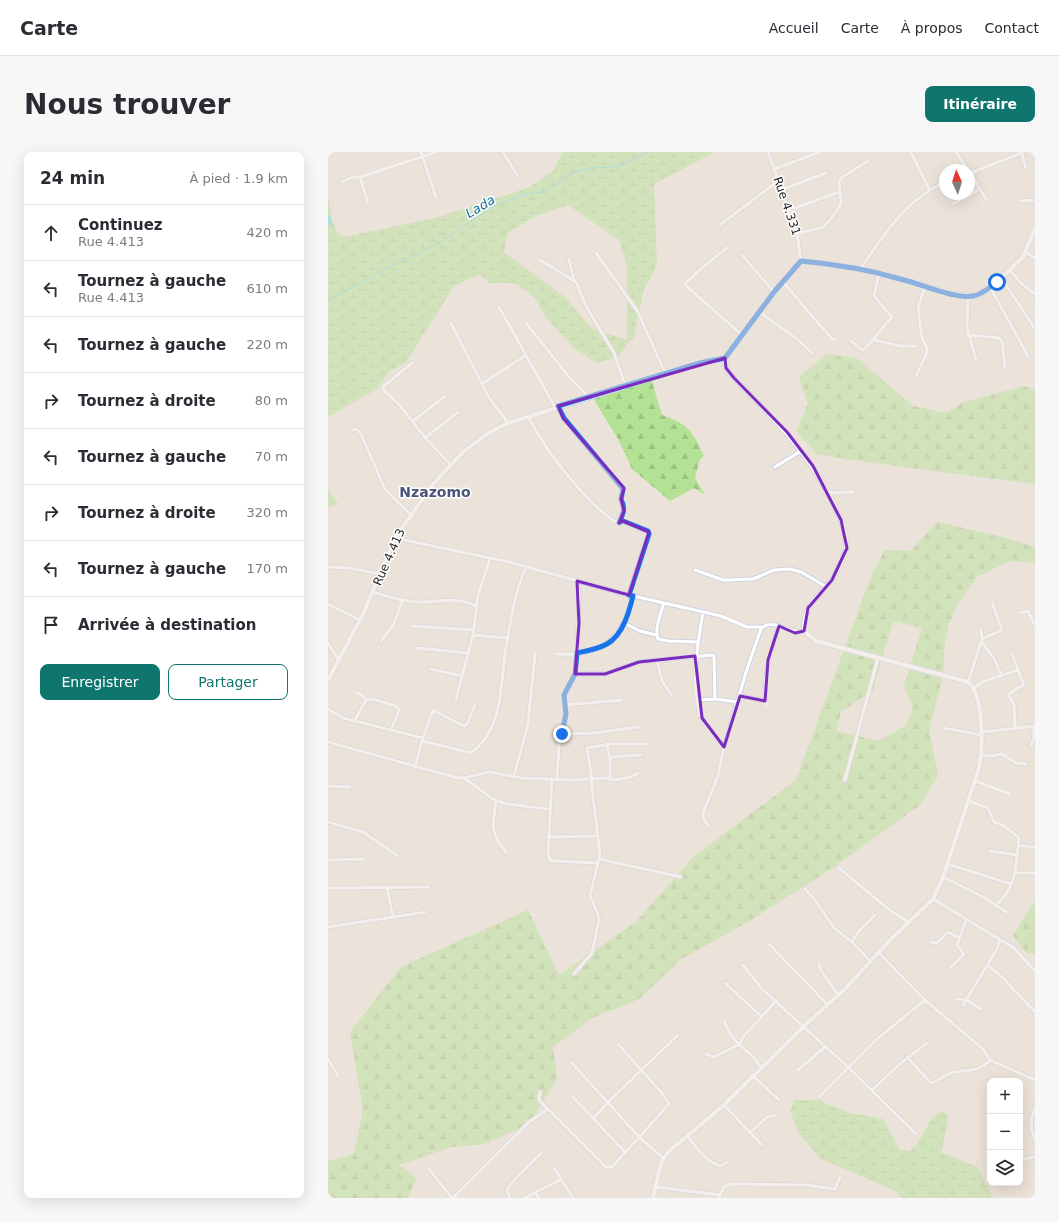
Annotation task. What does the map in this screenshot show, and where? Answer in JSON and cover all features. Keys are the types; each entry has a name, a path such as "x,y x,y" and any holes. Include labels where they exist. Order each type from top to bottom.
{"street":[{"path":"421,152 436,196"},
{"path":"342,182 436,152"},
{"path":"503,152 517,175"},
{"name":"Rue 4.331","path":"768,152 797,234 801,261"},
{"path":"774,168 820,152"},
{"path":"911,152 929,189"},
{"path":"956,152 964,164"},
{"path":"975,170 1022,152 1026,168"},
{"path":"797,234 823,227 827,223 841,204 839,182 841,178 868,161"},
{"path":"781,190 826,173"},
{"path":"360,177 368,203"},
{"path":"720,225 778,181"},
{"path":"975,181 986,199"},
{"path":"860,269 894,220 917,198 929,189 939,185"},
{"path":"953,204 980,189"},
{"path":"789,210 839,192"},
{"path":"1020,201 1035,200"},
{"path":"804,632 805,616 808,608 825,586 832,580 847,548 841,520 829,494 813,466 787,432 734,378 726,368 725,358 774,292 801,261 860,269 968,296 978,295 997,282 1010,270 1025,252 1035,230"},
{"path":"728,247 687,280 684,285 742,335"},
{"path":"1025,252 1035,258"},
{"path":"596,253 638,312 665,373"},
{"path":"742,255 774,292"},
{"path":"568,259 574,280 580,288 586,306 614,353 625,385"},
{"path":"540,260 574,280"},
{"path":"1010,270 1022,284 1035,294"},
{"path":"851,341 862,350 874,340 892,316 874,296 879,273"},
{"path":"1001,277 1035,329"},
{"path":"783,282 832,339 836,339"},
{"path":"916,376 926,355 927,348 922,338 918,309 925,286"},
{"path":"990,287 1028,356"},
{"path":"968,296 968,335 976,360"},
{"path":"499,307 525,356 556,407 623,489 621,499 625,507 619,523"},
{"path":"759,312 796,338 812,353"},
{"path":"451,323 483,383 488,396 508,423"},
{"path":"526,323 569,376 589,397"},
{"path":"968,335 999,338 1002,341 1005,367"},
{"path":"874,340 900,346 915,346"},
{"path":"483,383 525,356"},
{"name":"Rue 4.413","path":"328,680 360,620 373,592 394,538 410,514 451,465 484,435 508,423 556,407 665,373 725,358"},
{"path":"412,363 382,389 392,396 425,438 451,465"},
{"path":"413,421 445,396"},
{"path":"425,438 458,412"},
{"path":"528,416 537,434 573,481 607,516 619,523 625,522 648,531 649,534 631,595 629,612 614,638 607,644 577,653 556,654"},
{"path":"352,430 356,429 361,434 385,489 410,514"},
{"path":"775,467 801,451"},
{"path":"829,494 854,492"},
{"path":"394,538 526,567 631,595 721,616 748,627 763,627 773,624 791,632 804,632 816,641 968,682 974,688 982,734 982,755 975,782 944,877 933,899 908,922 838,995 760,1067 724,1105 663,1158 654,1198"},
{"path":"456,699 473,635 476,606 490,559"},
{"path":"328,567 350,568 379,574"},
{"path":"328,709 343,718 355,720 470,753 486,736 499,708 508,638 520,580 526,567"},
{"path":"695,570 723,580 729,580 753,579 774,570 790,569 801,572 825,586"},
{"path":"556,778 566,714 564,695 575,674 579,597 577,581"},
{"path":"373,592 402,601 422,602 455,599 464,600 476,606"},
{"path":"381,641 394,624 402,601"},
{"path":"982,641 1002,630 992,602"},
{"path":"656,635 664,603"},
{"path":"328,604 360,620"},
{"path":"1020,613 1028,611 1035,625"},
{"path":"703,612 695,656 698,700 703,721 724,747"},
{"path":"624,623 640,631 656,635 660,640 697,642"},
{"path":"412,626 474,630"},
{"path":"766,706 765,701 768,660 779,626"},
{"path":"708,826 703,813 718,776 724,747 753,651 763,627"},
{"path":"968,682 982,641 981,630"},
{"path":"473,635 508,638"},
{"path":"982,641 995,660 1001,675"},
{"path":"328,642 339,660"},
{"path":"416,648 468,653"},
{"path":"514,776 528,724 535,653"},
{"path":"1012,654 1023,685 1010,693 1009,696 1014,705 1015,728"},
{"path":"575,674 605,674 630,664 695,656 714,656 715,699"},
{"path":"845,780 878,658"},
{"path":"658,660 662,681 671,694"},
{"path":"431,669 462,676"},
{"path":"974,688 982,682 1018,670"},
{"path":"356,693 361,694 366,700"},
{"path":"740,696 765,701"},
{"path":"366,700 372,699 398,707 398,713 391,730"},
{"path":"698,700 715,699 738,702"},
{"path":"355,720 366,700"},
{"path":"564,705 622,700"},
{"path":"415,766 422,740 434,710 464,726 467,724 475,705"},
{"path":"943,728 982,734 1034,726 1034,738 1031,745"},
{"path":"562,734 593,734 638,727"},
{"path":"328,742 449,776 464,778 484,772 514,776 615,780 638,774"},
{"path":"574,974 589,957 594,948 599,916 590,893 600,859 587,748 606,744 648,744"},
{"path":"606,744 610,757 610,779"},
{"path":"982,755 1005,755 1009,760 1026,764"},
{"path":"610,757 641,756"},
{"path":"464,778 496,800 507,804 549,809"},
{"path":"552,778 548,837 548,855 551,861 598,863"},
{"path":"975,782 1010,794"},
{"path":"328,786 350,787"},
{"path":"496,800 493,830 495,839 506,852"},
{"path":"968,801 988,808 994,822 1003,825 1018,836 1016,874 1002,900 995,906"},
{"path":"328,822 363,832 398,856"},
{"path":"548,837 597,836"},
{"path":"1018,846 1035,848"},
{"path":"990,851 1017,855"},
{"path":"328,860 363,859"},
{"path":"600,859 681,877"},
{"path":"948,864 1011,884"},
{"path":"839,868 887,908 908,922"},
{"path":"1016,874 1035,873"},
{"path":"944,877 983,897 1008,913"},
{"path":"387,887 394,917"},
{"path":"328,888 429,888"},
{"path":"805,889 815,900 834,928 852,942 871,962"},
{"path":"933,899 948,906 966,920 1014,948 1035,971"},
{"path":"328,927 426,912"},
{"path":"852,942 859,931 875,914"},
{"path":"951,967 964,954 957,945 966,920"},
{"path":"930,942 937,943 948,932 959,938"},
{"path":"963,1005 988,965 1000,940"},
{"path":"769,944 827,1004"},
{"path":"879,952 925,1000 983,1048 990,1060 1035,1080"},
{"path":"819,964 820,969 838,995"},
{"path":"743,965 762,989 826,1046 916,1134"},
{"path":"988,965 1003,978 1035,1012"},
{"path":"725,983 761,1016"},
{"path":"956,999 967,1000 980,1009"},
{"path":"819,1097 876,1040 925,1000"},
{"path":"706,1054 714,1056 740,1044 743,1037 776,1001"},
{"path":"724,1021 734,1040 757,1060 760,1067"},
{"path":"593,1119 607,1102 678,1036"},
{"path":"872,1090 907,1057 927,1043"},
{"path":"540,1092 538,1098 548,1109 606,1167 612,1167 640,1138 669,1104 618,1044"},
{"path":"798,1070 826,1046"},
{"path":"907,1057 931,1083 952,1073 982,1068 990,1060"},
{"path":"328,1059 338,1076"},
{"path":"571,1062 640,1138 663,1158"},
{"path":"752,1075 779,1100"},
{"path":"572,1096 626,1153"},
{"path":"724,1105 762,1145"},
{"path":"429,1169 453,1198 528,1122 548,1109"},
{"path":"1035,1109 1031,1120 1031,1127 1035,1140"},
{"path":"751,1132 767,1117 776,1115"},
{"path":"687,1136 704,1156 717,1165 720,1166 727,1162"},
{"path":"510,1198 507,1191 509,1185 526,1170 541,1153"},
{"path":"1024,1159 1035,1157"},
{"path":"554,1168 560,1180 573,1198"},
{"path":"656,1187 720,1196 724,1187 730,1184 806,1185 835,1189 840,1177"},
{"path":"524,1198 560,1180"},
{"path":"535,1193 539,1198"},
{"path":"444,1198 449,1194"}],"highlighted area":[{"path":"725,358 726,368 734,378 787,432 813,466 841,520 847,548 842,562 832,580 808,608 804,631 795,633 779,626 768,660 765,701 740,696 724,747 702,718 695,656 639,662 605,674 575,674 579,623 577,581 629,595 649,532 623,521 619,523 624,511 621,499 624,488 563,418 558,406"}],"green space":[{"path":"563,152 715,152 654,184 657,265 644,289 634,336 617,357 596,363 573,347 545,316 535,297 515,283 489,283 480,275 455,285 406,362 388,372 377,389 328,417 328,197 336,230 344,237 435,218 528,188 553,171","holes":["568,205 619,240 627,266 627,340 591,328 565,297 504,252 508,233 535,216"]},
{"path":"827,354 857,358 913,406 947,413 961,403 1024,386 1035,390 1035,484 850,460 817,454 796,431 808,404 799,377"},
{"path":"655,377 652,382 662,415 684,425 693,434 704,456 700,459 695,478 705,495 694,488 670,501 632,469 618,439 593,398"},
{"path":"328,489 338,504 328,507"},
{"path":"937,522 999,536 1035,547 1035,563 1009,561 977,577 956,607 949,624 945,641 943,676 929,730 938,776 920,805 834,867 746,923 680,960 639,999 591,1019 553,1047 557,1079 529,1124 485,1144 452,1147 399,1165 416,1178 408,1198 328,1198 328,1161 354,1154 363,1110 350,1032 401,967 528,910 559,975 636,922 694,856 796,780 872,574 885,550 911,551","holes":["893,621 922,628 904,686 913,709 905,726 879,741 836,731 841,712 873,690"]},
{"path":"1035,901 1035,954 1026,953 1013,935"},
{"path":"795,1100 817,1100 850,1113 883,1119 899,1149 910,1151 918,1142 931,1120 940,1112 946,1113 948,1120 941,1152 977,1167 993,1198 901,1198 896,1191 821,1159 798,1132 790,1110"}],"waterway":[{"name":"Lada","path":"328,301 385,269 437,244 494,206 520,196 546,191 567,176 583,169 619,166 649,152"}],"district":[{"name":"Nzazomo","path":"435,492"}],"route":[{"path":"562,734 566,714 564,707 564,695 575,674 577,653 607,644 614,638 624,623 629,612 633,596 629,595 649,534 648,531 623,521 619,523 625,507 621,499 623,489 621,485 564,418 558,406 700,363 725,358 774,292 801,261 849,267 879,273 950,294 968,296 978,295 997,282"}]}
